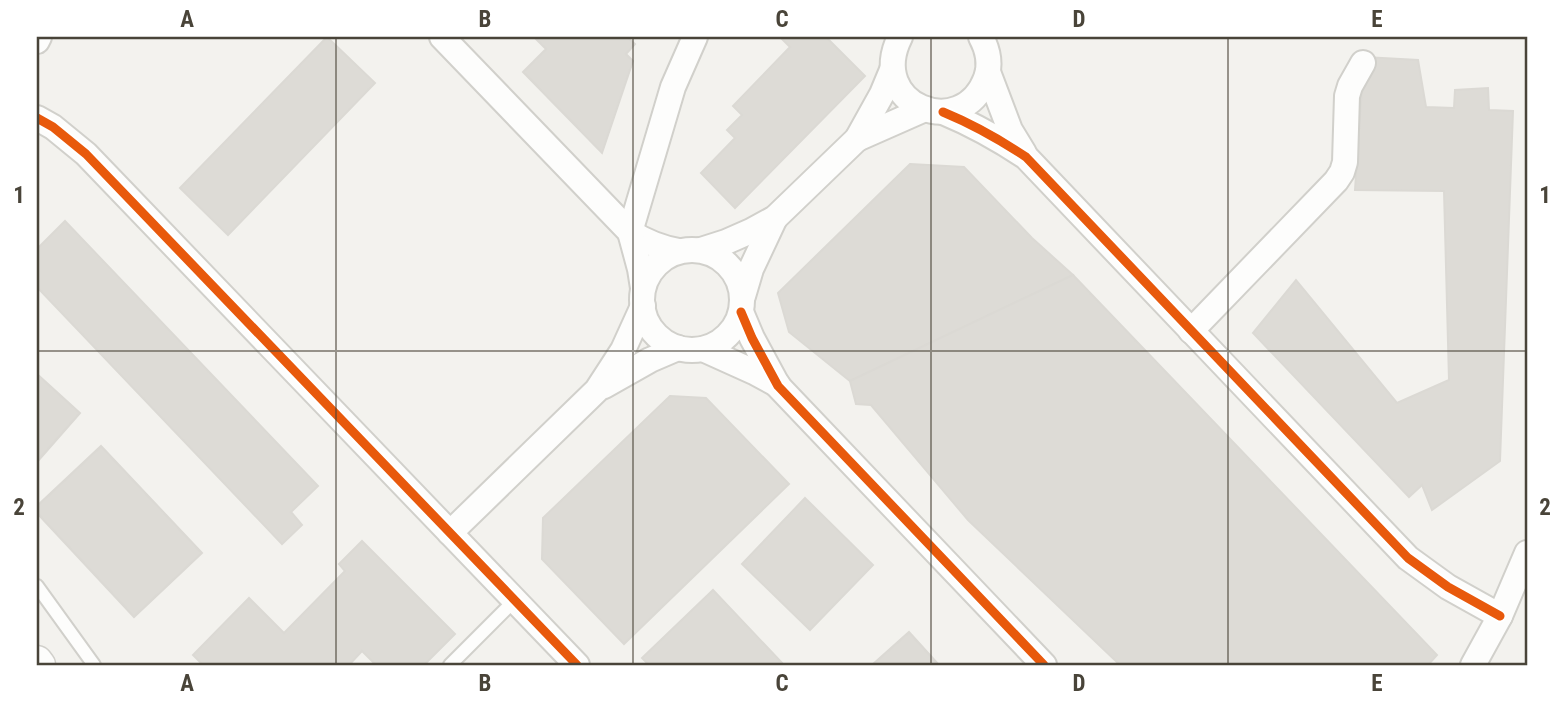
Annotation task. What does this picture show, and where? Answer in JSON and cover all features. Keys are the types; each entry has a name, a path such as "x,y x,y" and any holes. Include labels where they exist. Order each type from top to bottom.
{"street":[{"path":"442,37 630,232 661,248 716,256 730,266 738,280 752,338 778,386 1044,665"},
{"path":"695,37 673,87 630,232 645,317 650,327 667,343 678,348 703,349 720,342 733,329 751,269 775,218"},
{"path":"881,37 900,90 915,105 990,134 1026,157"},
{"path":"450,533 597,390 612,371 623,350 650,272 663,259 726,242 775,218 857,139 882,94 900,37"},
{"path":"857,139 934,111 959,108 972,100 982,87 988,50"},
{"path":"988,50 1010,130 1026,157 1408,558 1448,587 1500,615"},
{"path":"1191,331 1342,172 1345,162 1347,96 1363,63"},
{"path":"37,118 54,127 86,154 577,665"},
{"path":"597,390 650,360 678,348"},
{"path":"703,349 778,386"},
{"path":"1474,665 1500,615 1520,588 1527,552"}],"lane":[{"path":"37,586 94,665"},
{"path":"450,665 515,600"}],"building":[{"path":"327,37 375,83 228,235 180,188"},
{"path":"534,37 627,37 635,44 626,54 633,61 602,153 523,72 546,49"},
{"path":"780,37 826,37 865,76 735,208 701,173 735,138 727,130 742,115 733,106 790,47"},
{"path":"1364,57 1418,60 1426,107 1454,108 1455,90 1488,88 1489,110 1513,111 1500,461 1432,510 1422,485 1409,497 1253,333 1296,280 1397,403 1449,380 1444,191 1355,190"},
{"path":"910,164 964,167 1032,238 1073,275 850,381 789,332 778,293"},
{"path":"65,221 318,486 291,512 302,525 282,544 37,287 37,249"},
{"path":"1073,275 1437,655 1428,665 1120,665 968,520 871,405 856,404 850,381"},
{"path":"37,374 80,413 37,462"},
{"path":"670,396 706,398 789,484 624,644 542,559 543,518"},
{"path":"101,446 202,553 134,617 37,513 37,506"},
{"path":"805,498 873,565 810,630 742,564"},
{"path":"362,541 455,634 424,665 376,665 362,651 349,665 203,665 193,655 249,598 284,633 345,571 339,564"},
{"path":"713,590 784,665 649,665 642,658"},
{"path":"909,632 939,665 872,665"}],"cycle path":[{"path":"943,112 985,132 1026,157 1408,558 1448,587 1500,616"},
{"path":"37,118 53,127 86,154 577,665"},
{"path":"741,312 778,386 1044,665"}]}
